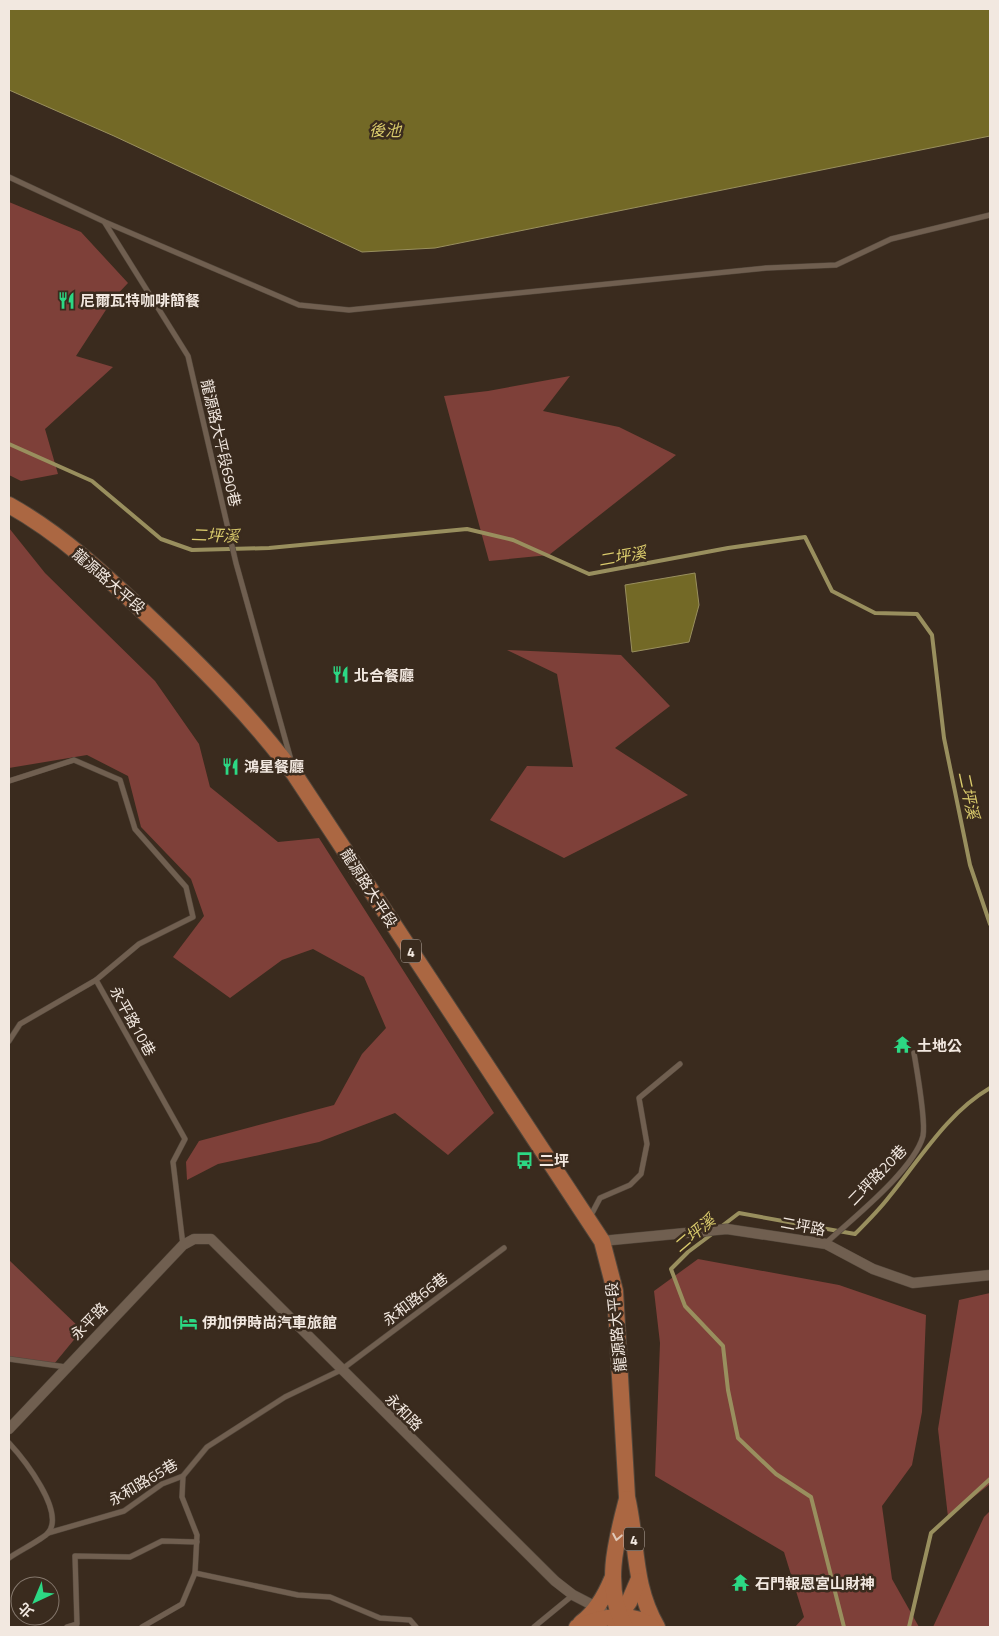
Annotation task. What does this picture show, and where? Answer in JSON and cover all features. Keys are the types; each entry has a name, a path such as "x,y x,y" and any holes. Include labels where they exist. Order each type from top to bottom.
{"main road":[{"name":"龍源路大平段","path":"9,505 71,547 114,583 192,657 266,736 295,775 602,1241 615,1291 627,1497 632,1518 638,1581 647,1610 657,1627"},
{"name":"龍源路大平段","path":"618,1624 613,1578 617,1536 627,1497"},
{"name":"4","path":"597,1608 606,1595 613,1578"},
{"name":"龍源路大平段","path":"618,1624 638,1581"},
{"path":"576,1627 597,1608"},
{"path":"576,1627 593,1620 618,1624 635,1618 652,1627"}],"street":[{"name":"二坪路","path":"602,1241 728,1228 826,1244 873,1269 913,1284 990,1275"},
{"name":"永平路","path":"9,1429 183,1245 194,1239"},
{"name":"永和路","path":"194,1239 211,1239 496,1525 573,1595 597,1608 618,1624"}],"lane":[{"path":"9,177 105,222 300,304 349,310 756,269 836,265 891,239 990,215"},
{"name":"龍源路大平段690巷","path":"105,222 188,356 236,563 295,775"},
{"name":"永平路10巷","path":"9,781 74,760 120,780 135,829 186,887 193,917 139,944 96,980 185,1139 172,1162 183,1245"},
{"path":"9,1040 20,1024 96,980"},
{"name":"二坪路20巷","path":"826,1244 894,1180 916,1153 923,1135 914,1053"},
{"path":"588,1221 600,1198 630,1185 640,1174 646,1144 639,1098 680,1064"},
{"name":"永和路66巷","path":"341,1370 504,1248"},
{"path":"9,1359 66,1367"},
{"name":"永和路65巷","path":"9,1558 48,1533 124,1511 162,1484 183,1476 207,1447 285,1397 341,1370"},
{"path":"9,1443 22,1457 42,1487 53,1519 48,1533"},
{"path":"142,1627 182,1604 195,1574 197,1535 182,1497 183,1476"},
{"path":"68,1627 77,1624 75,1556 130,1557 162,1541 197,1542"},
{"path":"195,1574 298,1595 330,1597 380,1618 410,1620 416,1627"},
{"path":"534,1627 573,1595"}],"shaded area":[{"path":"9,202 81,232 128,283 113,299 76,356 113,367 45,429 58,474 21,481 9,475"},
{"path":"570,376 543,411 619,427 676,455 549,555 489,561 444,396 488,391"},
{"path":"9,528 45,573 155,681 199,744 210,787 278,842 319,838 494,1113 448,1155 395,1113 319,1142 218,1164 187,1180 186,1162 199,1141 334,1105 362,1054 386,1028 364,977 313,949 282,960 230,998 173,957 204,916 191,879 141,827 128,776 87,755 9,768"},
{"path":"507,650 621,655 670,706 615,748 688,795 564,858 490,820 527,766 573,767 557,674"},
{"path":"698,1259 839,1285 926,1315 922,1412 912,1465 882,1506 892,1579 919,1627 795,1627 804,1617 784,1552 655,1476 660,1343 654,1291"},
{"path":"9,1260 82,1330 54,1364 9,1357"},
{"path":"990,1293 990,1484 948,1517 938,1429 959,1300"},
{"path":"990,1511 990,1627 933,1627 984,1517"}],"water":[{"name":"後池","path":"9,9 990,9 990,136 435,248 362,252 114,136 9,90"},
{"path":"695,573 699,605 689,642 632,652 625,585"}],"waterway":[{"name":"二坪溪","path":"9,444 92,481 161,539 192,550 269,548 467,529 513,540 589,574 728,548 805,537 832,591 875,613 917,614 932,635 944,738 970,865 990,924"},
{"name":"二坪溪","path":"722,1226 739,1213 855,1234 885,1202 947,1123 960,1110 990,1088"},
{"name":"二坪溪","path":"712,1234 688,1252 671,1269 685,1306 723,1346 728,1390 738,1438 776,1474 811,1497 844,1627"},
{"path":"909,1627 931,1533 990,1479"}],"place":[{"name":"尼爾瓦特咖啡簡餐","path":"66,300"},
{"name":"北合餐廳","path":"340,675"},
{"name":"鴻星餐廳","path":"230,766"},
{"name":"土地公","path":"903,1045"},
{"name":"二坪","path":"525,1160"},
{"name":"伊加伊時尚汽車旅館","path":"188,1322"},
{"name":"石門報恩宮山財神","path":"741,1583"}]}
